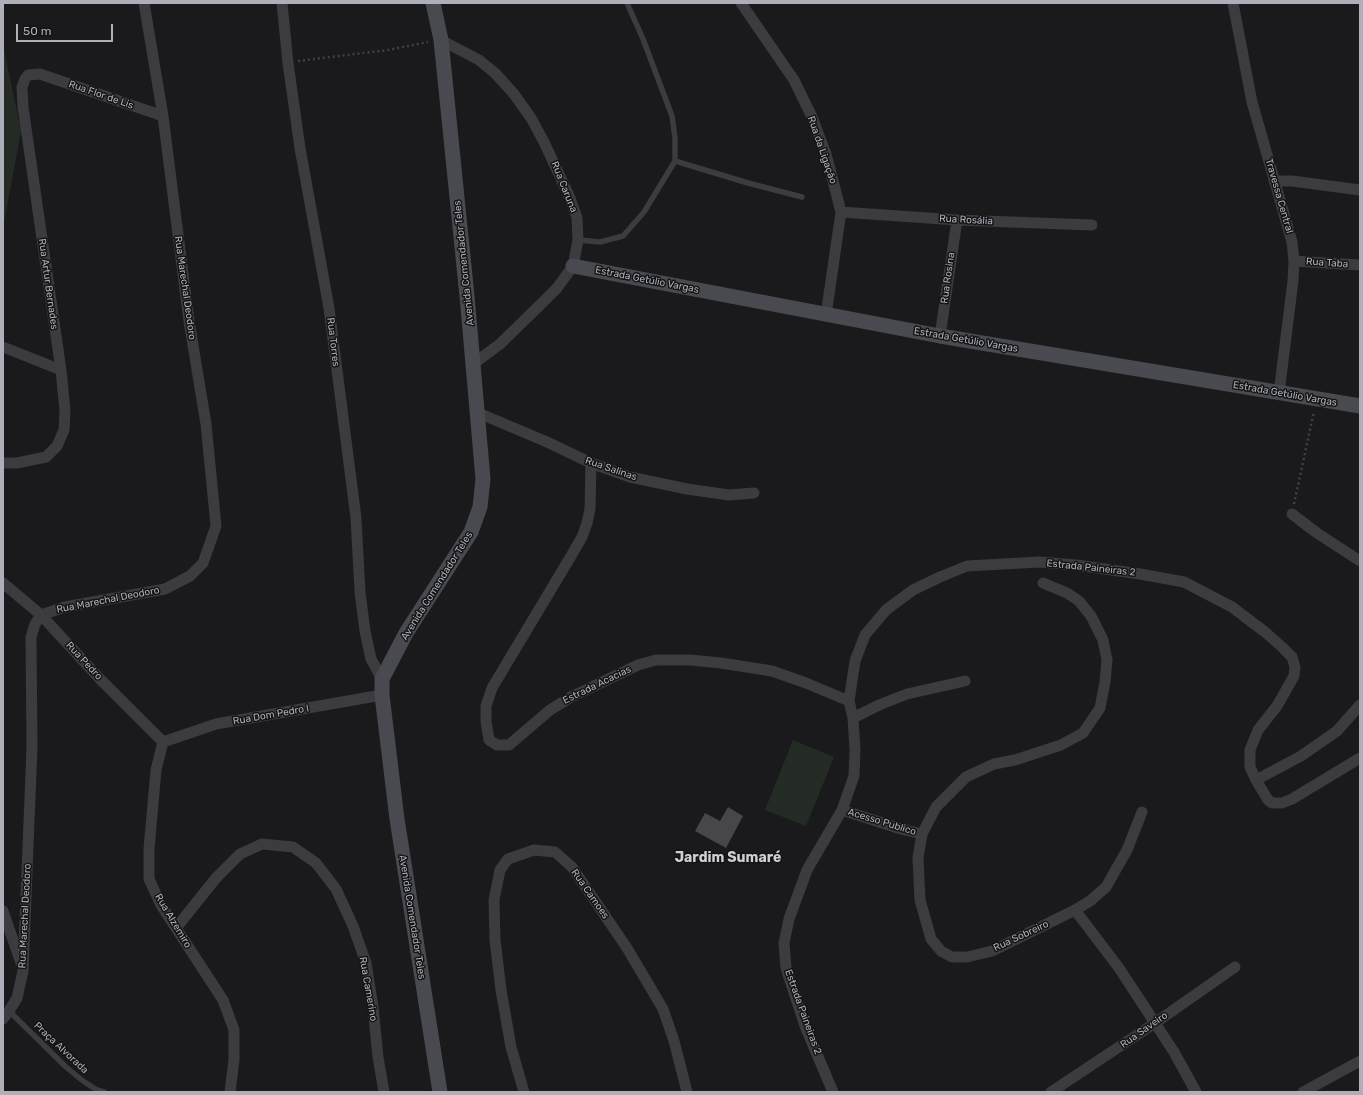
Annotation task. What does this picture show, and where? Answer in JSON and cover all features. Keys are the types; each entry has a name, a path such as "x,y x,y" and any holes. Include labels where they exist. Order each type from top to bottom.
{"main road":[{"name":"Avenida Comendador Teles","path":"433,3 441,40 483,479 480,507 471,532 406,633 382,679 382,696 395,804 440,1092"},
{"name":"Estrada Getúlio Vargas","path":"573,266 940,336 1360,406"}],"street":[{"name":"Rua Marechal Deodoro","path":"6,1015 18,998 23,970 32,747 31,637 36,624 41,615 64,607 165,589 190,576 203,563 210,547 216,526 206,424 189,321 163,116 144,3"},
{"name":"Rua da Ligação","path":"741,3 794,80 812,117 826,154 841,212 826,315"},
{"name":"Travessa Central","path":"1233,3 1252,102 1292,242 1294,261 1293,281 1279,393"},
{"name":"Rua Torres","path":"282,4 288,63 300,148 329,308 356,518 360,592 365,631 371,659 382,679"},
{"name":"Rua Caruna","path":"441,40 479,60 495,73 514,94 531,118 544,142 570,198 576,218 578,240 573,266 557,288 541,304 500,344 473,364"},
{"name":"Rua Flor de Lis","path":"40,74 163,116"},
{"name":"Rua Artur Bernades","path":"3,463 17,463 46,456 57,446 64,430 65,411 61,370 23,107 22,87 24,79 28,75 40,74"},
{"path":"1274,181 1292,181 1360,190"},
{"name":"Rua Rosália","path":"841,212 957,220 1092,224"},
{"name":"Rua Rosina","path":"940,336 957,220"},
{"name":"Rua Taba","path":"1294,261 1360,265"},
{"path":"3,348 61,370"},
{"name":"Rua Salinas","path":"476,412 547,442 591,463 630,477 686,489 729,495 754,493"},
{"name":"Estrada Acacias","path":"591,463 590,509 582,537 492,688 486,706 486,721 489,740 497,745 509,745 550,710 571,696 638,665 656,660 690,660 772,671 806,682 850,701"},
{"path":"1292,514 1317,533 1360,561"},
{"name":"Estrada Paineiras 2","path":"833,1092 805,1026 786,968 784,943 789,919 806,870 842,810 854,776 855,750 853,718 850,701 855,661 865,635 886,610 913,590 967,566 1039,562 1076,565 1184,582 1232,607 1265,632 1292,657 1295,668 1294,676 1277,706 1258,730 1250,750 1250,767 1268,800 1277,804 1292,799 1360,758"},
{"name":"Rua Pedro","path":"3,583 41,615 100,679 163,742"},
{"name":"Rua Sobreiro","path":"1043,584 1067,593 1079,601 1091,616 1103,640 1107,660 1100,708 1083,733 1061,745 1015,760 994,764 966,777 936,807 922,834 918,858 920,900 931,939 941,951 952,957 967,957 992,951 1090,901 1106,887 1127,850 1142,812"},
{"path":"853,718 879,705 907,694 965,681"},
{"name":"Rua Dom Pedro I","path":"163,742 216,724 382,696"},
{"path":"1256,780 1301,756 1338,731 1360,705"},
{"name":"Rua Alzemiro","path":"163,742 156,770 149,849 149,878 161,905 223,1000 234,1030 234,1060 230,1092"},
{"name":"Acesso Publico","path":"842,810 901,829 922,834"},
{"name":"Rua Camerino","path":"176,928 216,878 240,854 262,844 294,847 316,863 336,889 353,926 366,963 384,1092"},
{"name":"Rua Camoes","path":"524,1092 511,1047 501,990 495,940 494,900 500,870 508,859 534,850 555,852 572,867 627,948 663,1009 674,1041 687,1092"},
{"path":"1075,910 1119,968 1174,1052 1196,1092"},
{"path":"3,911 23,970"},
{"name":"Rua Saveiro","path":"1051,1092 1155,1023 1235,967"},
{"path":"1303,1092 1360,1061"}],"lane":[{"path":"578,240 600,242 623,236 644,212 675,161 675,138 672,116 643,39 627,3"},
{"path":"675,161 748,183 802,197"},
{"name":"Praça Alvorada","path":"6,1015 83,1081 97,1090 104,1092"}],"path":[{"path":"288,63 388,50 441,40"},
{"path":"1292,514 1316,399"}],"shaded area":[{"path":"3,44 21,131 3,228"},
{"path":"793,740 834,757 806,826 765,810"}],"building":[{"path":"728,807 743,816 726,848 695,831 705,813 720,821"}],"district":[{"name":"Jardim Sumaré","path":"728,858"}]}
